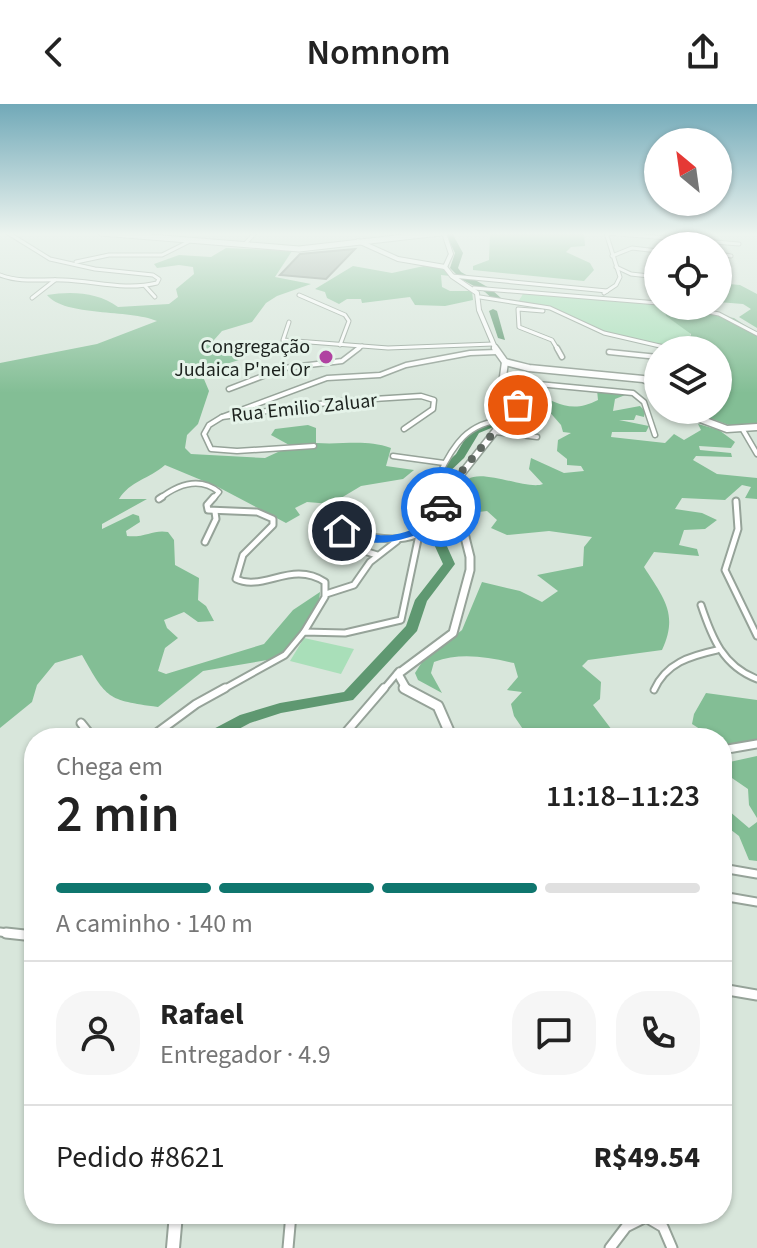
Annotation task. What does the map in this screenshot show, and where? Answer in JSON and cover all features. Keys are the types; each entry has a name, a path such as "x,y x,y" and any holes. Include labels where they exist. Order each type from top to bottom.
{"street":[{"path":"32,298 47,286"},
{"path":"145,286 155,297"},
{"path":"471,286 644,302"},
{"path":"561,286 607,291"},
{"path":"594,299 614,286"},
{"path":"474,288 480,297 478,307 493,344 505,362 517,366 644,379"},
{"path":"515,302 521,292"},
{"path":"299,295 345,315 349,321 340,345"},
{"path":"480,297 554,311 604,333 644,342"},
{"path":"554,311 518,309 519,327 532,335 552,340 562,357"},
{"path":"730,320 757,334"},
{"path":"289,322 283,340 446,348 493,344"},
{"path":"229,389 284,368 342,361 362,346"},
{"name":"Rua Emilio Zaluar","path":"222,417 327,378 380,375 406,365 470,353 497,352"},
{"path":"609,352 644,356"},
{"path":"326,594 354,585 377,555 398,540 438,522 446,492 504,420 505,362"},
{"path":"502,409 516,406 529,388 538,384 629,391 644,402 655,435"},
{"name":"Rua Emilio Zaluar","path":"222,417 342,401 421,396 434,400 433,409 404,429"},
{"path":"222,417 209,425 204,434 211,449 314,446"},
{"path":"441,509 438,506 443,482 439,475 464,431 475,424 504,420"},
{"path":"710,424 743,430 757,427"},
{"path":"743,430 757,454"},
{"path":"495,432 537,437"},
{"path":"393,456 444,463"},
{"path":"350,728 402,668 453,633 470,570 470,557 455,499 459,477"},
{"path":"159,499 186,484 212,486 217,489 218,495 207,507 215,512 257,512 273,519 273,525 248,545 237,566 237,581 311,573 325,582 326,594 304,632 285,655 196,704 164,728"},
{"path":"736,501 738,529 725,570 757,636"},
{"path":"205,542 216,519 215,512"},
{"path":"304,632 345,633 401,620 420,530"},
{"path":"377,555 339,543 342,531 379,540 398,540"},
{"path":"701,605 717,650 734,668 757,679"},
{"path":"654,690 659,676 673,664 717,650"},
{"path":"402,668 398,674 402,686 438,706 448,728"},
{"path":"81,723 85,728"},
{"path":"732,748 757,744"},
{"path":"732,870 757,874"},
{"path":"732,898 757,902"},
{"path":"0,932 24,935"},
{"path":"732,991 757,995"},
{"path":"173,1248 176,1224"},
{"path":"288,1248 290,1224"},
{"path":"610,1248 621,1229 629,1224"},
{"path":"664,1224 672,1248"}],"green space":[{"path":"179,286 304,286 277,296 266,303 252,322 222,331 214,340 214,347 240,354 242,359 201,372 209,391 198,424 187,435 185,448 191,454 265,458 291,446 271,435 275,429 308,425 316,428 316,443 381,445 391,448 386,466 414,470 403,479 361,486 331,504 307,502 295,508 300,515 286,523 218,487 165,465 134,484 119,499 147,499 102,524 102,529 133,514 139,516 140,522 126,531 127,536 168,532 174,540 175,565 199,578 198,600 206,606 214,621 198,622 184,612 164,620 167,628 178,638 165,648 158,671 166,674 264,644 293,610 320,592 318,613 299,640 273,659 203,671 158,707 128,702 110,695 97,681 82,655 55,663 37,685 32,702 0,728 0,363 97,344 157,321 68,307 47,295 84,294 102,298 118,307 169,304 178,297 176,289"},
{"path":"319,286 442,286 450,291 472,291 473,300 445,306 415,305 410,297 362,303 361,299 347,299 339,304 327,298 325,292 315,289"},
{"path":"732,286 743,286 757,294 757,328 739,317 751,309 743,304 732,303"},
{"path":"523,294 644,303 644,320 672,320 690,332 690,336 644,336 644,341 607,333 552,308 518,302"},
{"path":"734,318 757,336 757,423 737,428 726,424 732,424 732,336 691,334 672,320"},
{"path":"597,390 628,394 615,399 613,411 640,406 644,410 644,417 636,415 634,420 619,420 649,426 646,432 612,432 611,437 665,443 674,434 684,440 701,430 698,424 719,430 735,442 731,448 699,446 700,450 731,453 732,457 696,456 693,460 717,474 757,478 757,499 745,498 751,487 742,485 725,500 682,498 675,509 702,513 717,520 705,529 684,530 679,545 697,549 699,556 654,552 644,567 663,597 669,616 662,650 588,660 582,666 601,682 600,699 593,705 610,728 522,728 511,704 522,692 507,690 518,677 514,663 464,656 434,662 431,673 442,693 418,680 415,673 422,662 462,630 482,582 520,591 542,602 558,591 537,575 583,566 584,547 592,537 549,531 507,535 491,528 497,520 487,511 470,513 464,493 466,481 474,477 543,484 529,469 531,458 564,473 584,471 581,466 567,465 567,459 557,451 558,440 571,433 563,432 547,409 527,408 531,391 557,403 572,406 598,400"},
{"path":"304,638 354,649 341,674 290,661"},
{"path":"706,693 757,700 757,746 733,750 732,728 698,728 692,724"},
{"path":"757,756 757,818 749,805 748,789 732,778 732,761"},
{"path":"732,814 749,828 757,822 757,861 749,860 739,836 732,831"}],"waterway":[{"path":"481,286 498,299"},
{"path":"493,311 502,338"},
{"path":"441,474 460,456 475,431 493,424 497,417 494,407 496,396"},
{"path":"430,523 436,489"},
{"path":"228,728 280,708 348,696 412,628 421,600 449,564 434,531"}],"way so far":[{"path":"441,507 449,487 504,420 502,409 518,405"}],"place":[{"name":"Congregação Judaica P'nei Or","path":"326,357"}],"route":[{"path":"342,531 379,540 398,540 433,526 438,522 441,507"}]}
